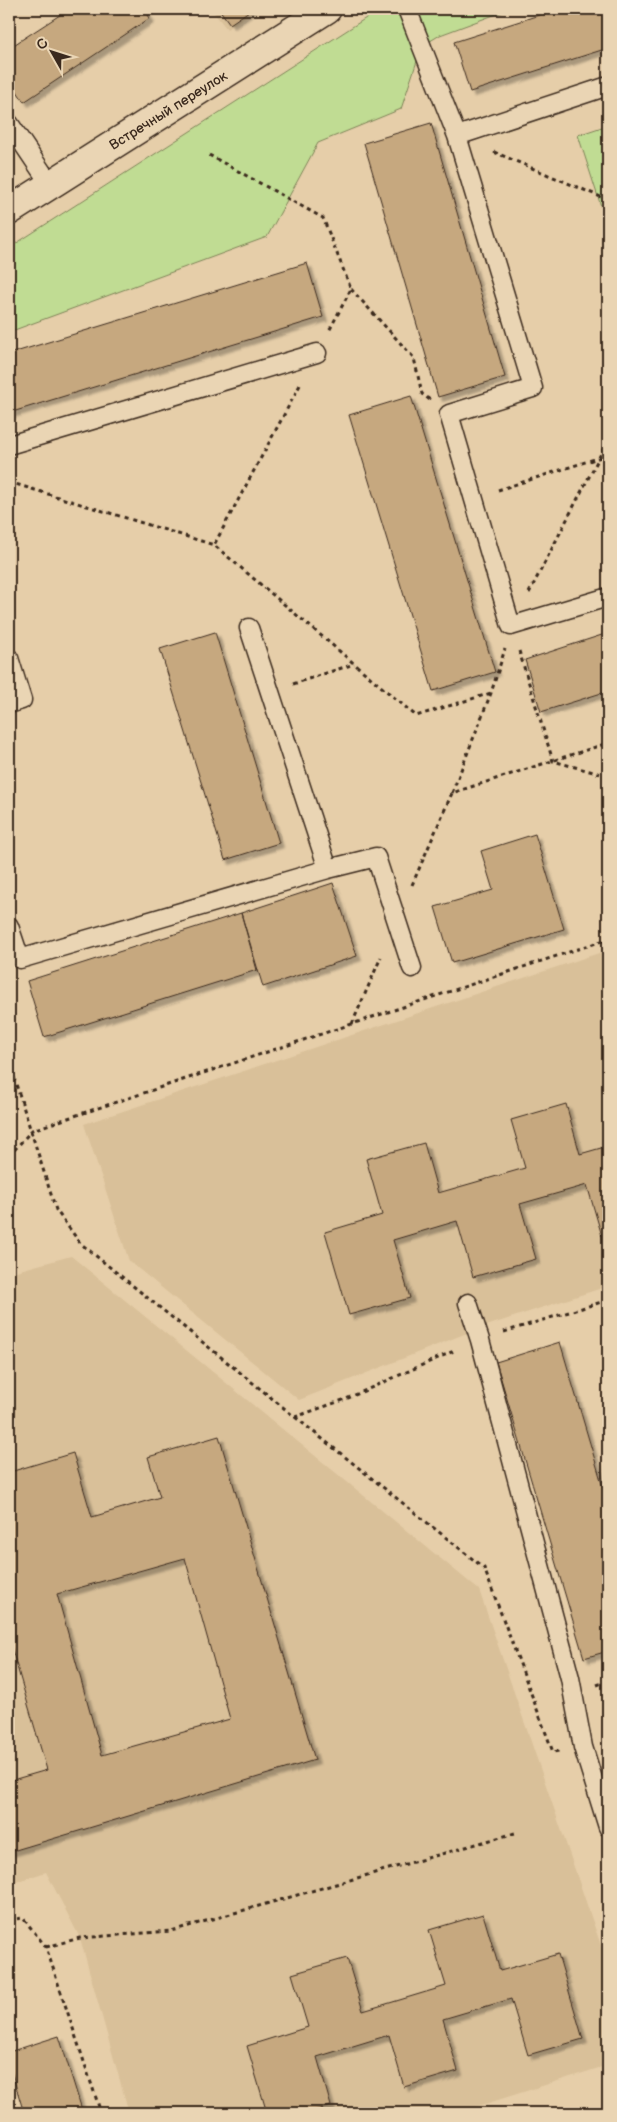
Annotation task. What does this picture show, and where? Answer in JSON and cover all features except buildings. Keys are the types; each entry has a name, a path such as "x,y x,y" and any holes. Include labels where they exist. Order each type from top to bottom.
{"street":[{"name":"Встречный переулок","path":"9,211 327,9"}],"lane":[{"path":"407,9 457,136 533,388 449,414 511,626 608,597"},
{"path":"457,136 608,86"},
{"path":"9,123 50,184"},
{"path":"9,445 317,353"},
{"path":"249,628 328,869"},
{"path":"9,658 22,700 9,704"},
{"path":"9,926 20,959 328,869 376,857 412,968"},
{"path":"468,1303 480,1340 570,1678 582,1746 608,1827"}],"path":[{"path":"457,136 608,200"},
{"path":"209,155 323,218 351,288 414,358 422,394 449,414"},
{"path":"214,545 351,288"},
{"path":"474,498 601,456 608,463"},
{"path":"9,482 214,545 416,716 491,693"},
{"path":"511,626 553,761"},
{"path":"270,692 354,664"},
{"path":"352,1024 452,793 608,743"},
{"path":"553,761 608,776"},
{"path":"9,1156 32,1130 608,939"},
{"path":"9,1062 56,1210 80,1243 484,1568 553,1752 582,1746"},
{"path":"295,1417 346,1399 480,1340 608,1300"},
{"path":"46,1947 80,1938 171,1931 515,1833"},
{"path":"9,1920 23,1918 46,1947 101,2113"}],"shaded area":[{"path":"211,9 257,9 227,29"},
{"path":"608,950 608,1286 477,1329 299,1400 129,1261 84,1124"},
{"path":"71,1256 479,1590 608,1966 608,2065 457,2113 129,2113 80,1938 46,1872 9,1884 9,1273"}],"green space":[{"path":"380,9 510,9 440,35 422,46 401,109 318,143 267,237 9,332 9,248"},
{"path":"608,125 608,228 578,135"}]}
